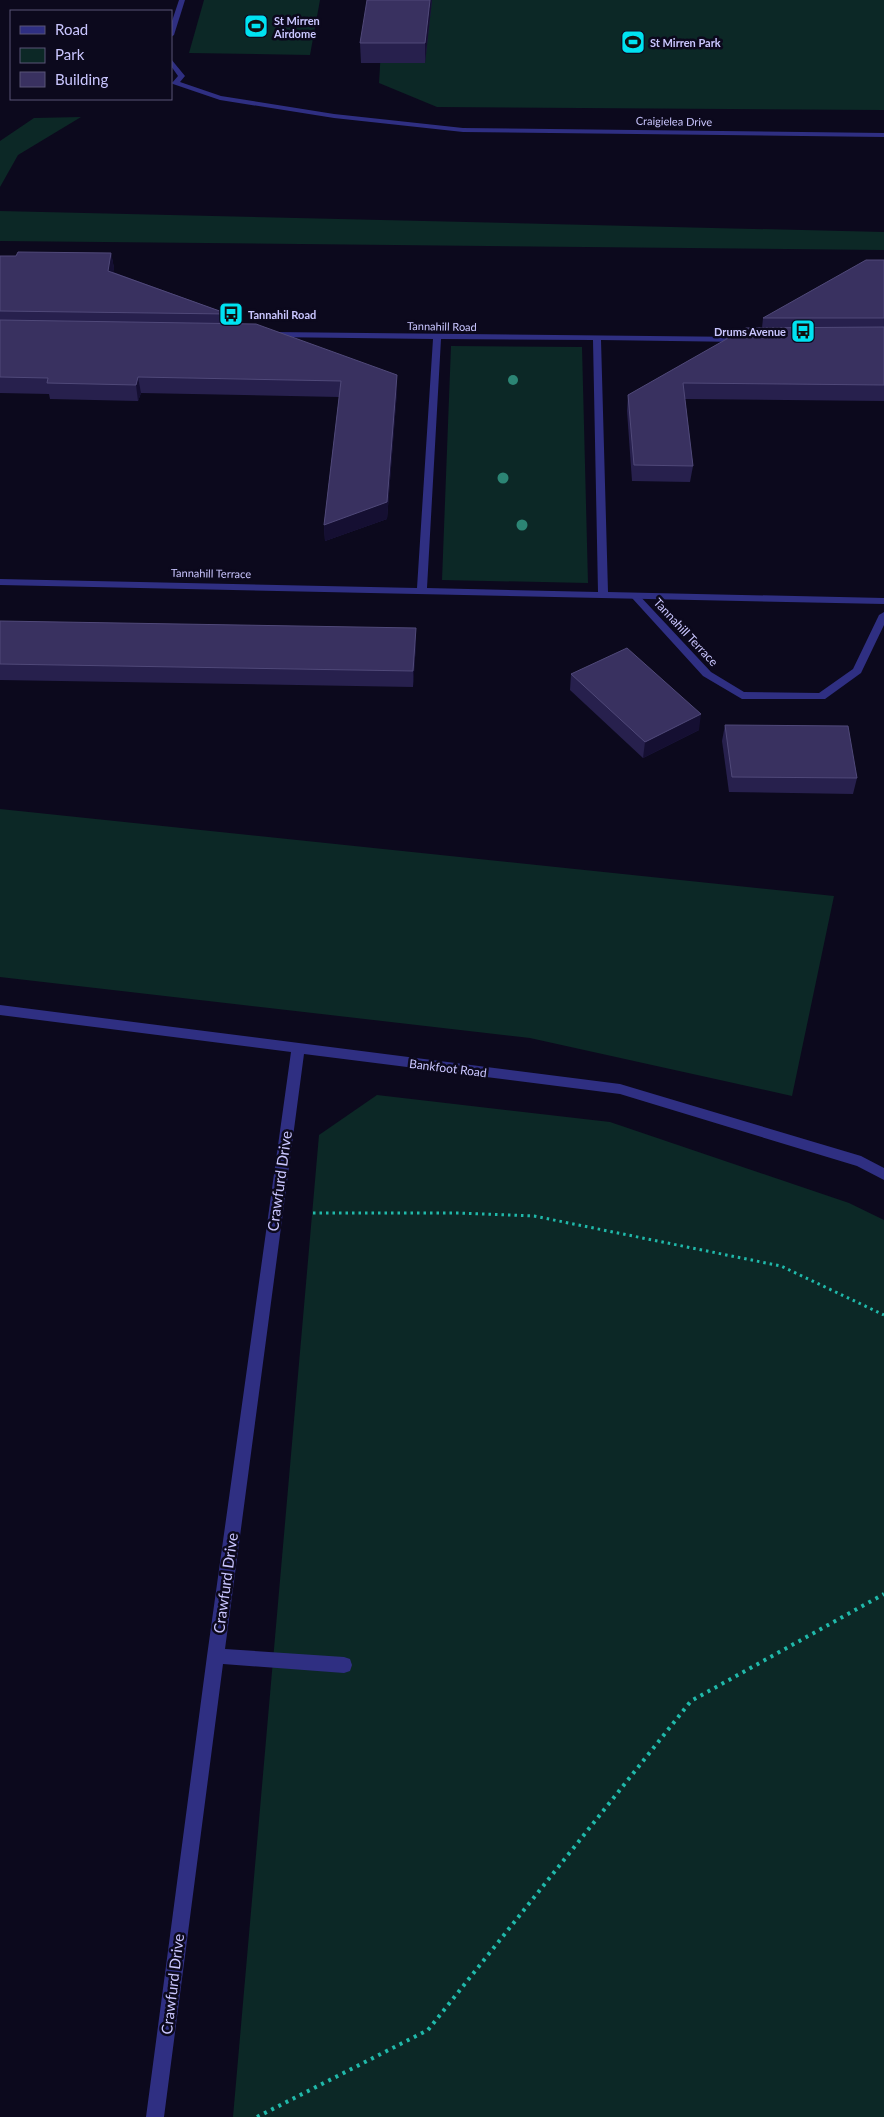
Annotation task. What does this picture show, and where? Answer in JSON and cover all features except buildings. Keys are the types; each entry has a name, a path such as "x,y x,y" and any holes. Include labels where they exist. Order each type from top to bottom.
{"street":[{"path":"172,32 182,0"},
{"path":"172,62 182,76 173,84"},
{"name":"Craigielea Drive","path":"173,84 220,98 325,115 463,130 884,135"},
{"name":"Tannahill Road","path":"258,335 755,339"},
{"path":"422,590 437,337"},
{"path":"597,339 603,596"},
{"name":"Tannahill Terrace","path":"0,582 884,601"},
{"name":"Tannahill Terrace","path":"635,596 706,674 742,695 821,697 857,671 884,615"},
{"name":"Bankfoot Road","path":"0,1010 620,1089 861,1162 884,1174"},
{"name":"Crawfurd Drive","path":"155,2117 274,1213 298,1049"},
{"path":"215,1656 344,1665"}],"path":[{"path":"274,1213 450,1213 534,1216 781,1266 884,1315"},
{"path":"257,2117 428,2030 691,1701 884,1594"}],"green space":[{"name":"St Mirren Airdome","path":"204,0 320,0 310,55 189,53"},
{"name":"St Mirren Park","path":"384,0 884,0 884,110 437,107 379,83"},
{"path":"81,117 18,155 0,187 0,141 34,118"},
{"path":"0,211 884,232 884,250 0,241"},
{"path":"451,346 582,347 588,583 442,580"},
{"path":"0,809 834,896 792,1096 530,1038 0,977"},
{"path":"377,1095 610,1122 849,1203 884,1220 884,2117 233,2117 319,1135"}],"place":[{"name":"St Mirren Airdome","path":"256,26"},
{"name":"St Mirren Park","path":"633,42"},
{"name":"Tannahil Road","path":"231,314"},
{"name":"Drums Avenue","path":"803,331"}]}
